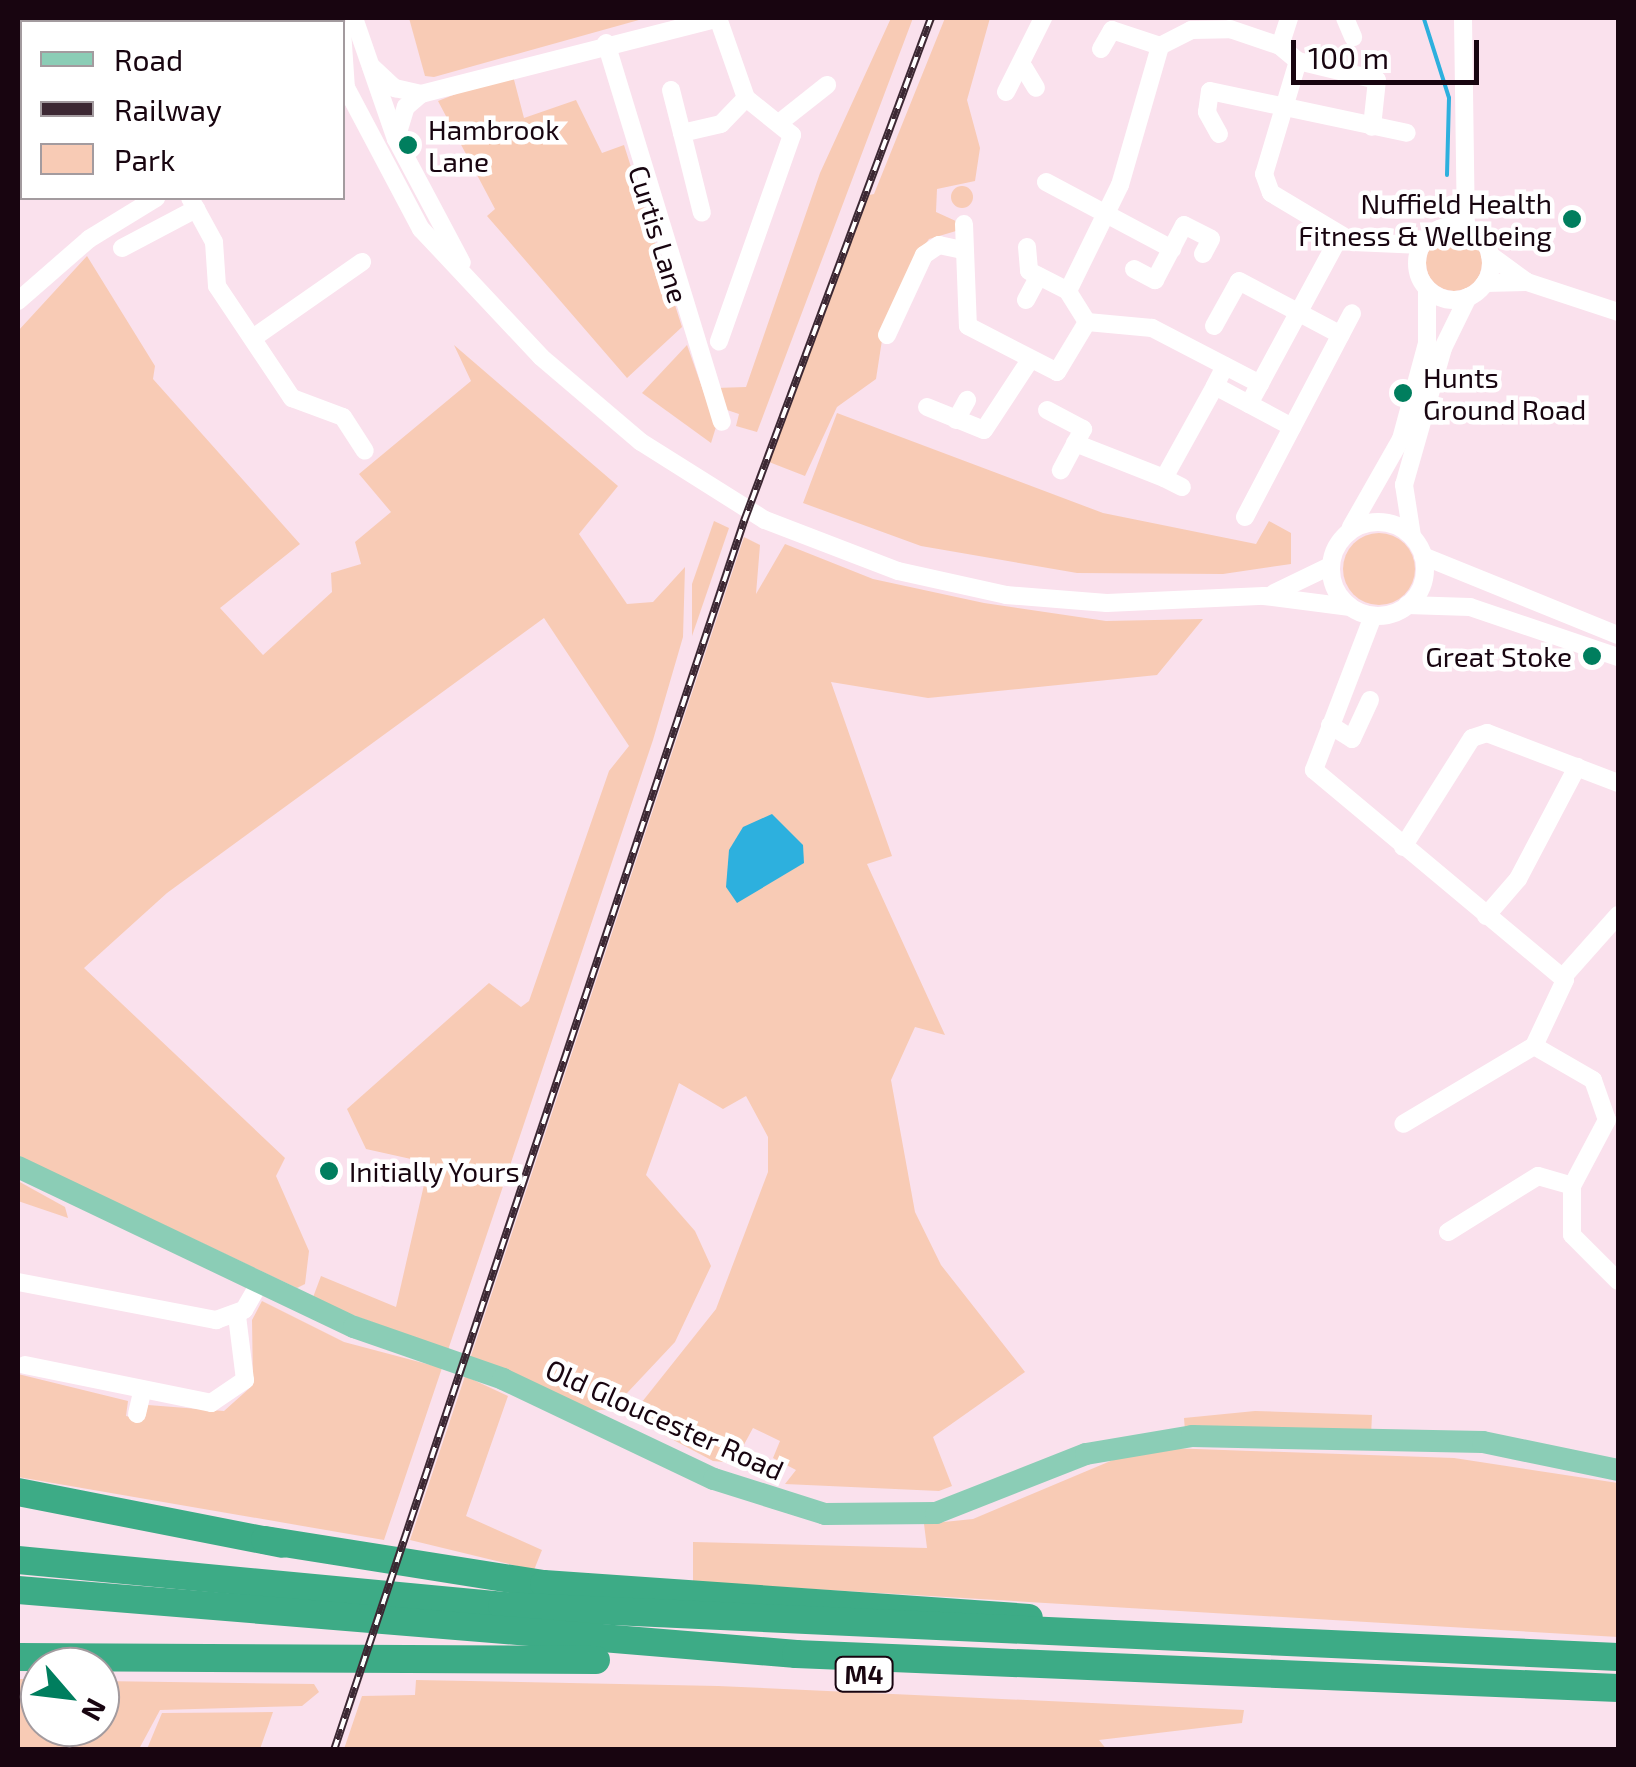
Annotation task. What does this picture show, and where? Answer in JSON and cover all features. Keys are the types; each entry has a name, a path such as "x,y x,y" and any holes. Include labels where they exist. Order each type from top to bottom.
{"highway":[{"name":"M4","path":"18,1492 265,1540 742,1620"},
{"name":"M4","path":"265,1540 544,1584 1316,1635 1409,1652"},
{"name":"M4","path":"18,1560 742,1620 1409,1652 1618,1657"},
{"name":"M4","path":"18,1590 573,1640 1618,1688"},
{"name":"M4","path":"18,1658 531,1657 1434,1695 1526,1686"}],"main road":[{"name":"Old Gloucester Road","path":"18,1167 260,1282 502,1380 714,1480 826,1514 881,1520 936,1513 1086,1454 1192,1436 1483,1442 1618,1469"}],"street":[{"path":"354,18 396,139 467,272"},
{"path":"396,139 406,107 421,94 719,18 746,98 784,119 792,135 720,341"},
{"path":"1002,84 1024,68 1043,18"},
{"path":"1280,46 1289,18"},
{"path":"1345,18 1353,37"},
{"path":"1463,18 1466,228 1490,255 1527,282 1618,312"},
{"path":"1068,292 1120,185 1160,46 1187,24 1230,30 1280,46 1298,61 1377,80 1372,126"},
{"path":"1101,48 1112,30 1160,46"},
{"name":"Curtis Lane","path":"606,44 722,422"},
{"path":"367,60 395,88 421,94"},
{"path":"1298,61 1264,174 1272,193 1340,236 1378,246 1417,267"},
{"path":"1024,68 1036,88"},
{"path":"784,119 827,84"},
{"path":"345,87 402,202 574,387 716,492 765,520 898,570 1006,595 1107,603 1264,596 1350,607 1373,616 1407,606 1470,606 1618,656"},
{"path":"670,90 702,213"},
{"path":"1219,134 1206,112 1210,91 1408,132"},
{"path":"682,133 720,124 746,98"},
{"path":"1046,182 1172,249"},
{"path":"1378,246 1422,245 1445,227 1465,187"},
{"path":"18,301 89,238 153,200"},
{"path":"122,248 193,203 214,242 217,286 292,398 343,417 365,451"},
{"path":"964,224 962,250 972,292 966,323 1030,360 1060,371 1088,322"},
{"path":"1134,269 1155,280 1184,224 1211,239 1203,254"},
{"path":"1445,227 1466,228"},
{"path":"1249,404 1340,236"},
{"path":"1264,596 1330,566 1401,439 1427,344 1427,289 1417,267 1422,245"},
{"path":"1027,247 1039,276 1068,292 1088,322"},
{"path":"887,335 906,317 930,249 962,250"},
{"path":"1485,283 1490,255"},
{"path":"253,338 362,262"},
{"path":"1026,300 1039,276"},
{"path":"1214,326 1239,280 1341,336"},
{"path":"1407,606 1422,583 1423,556 1412,536 1404,486 1442,348 1468,297 1485,283 1527,282"},
{"path":"1427,289 1468,297"},
{"path":"1245,517 1352,314"},
{"path":"1088,322 1152,328 1260,384"},
{"path":"928,407 956,420 990,428 1030,360"},
{"path":"1167,474 1226,366"},
{"path":"1214,386 1292,427"},
{"path":"956,420 967,400"},
{"path":"1046,410 1083,429 1061,470"},
{"path":"1075,444 1167,474 1182,487"},
{"path":"1348,532 1388,522 1412,536"},
{"path":"1423,556 1618,635"},
{"path":"1330,566 1350,607"},
{"path":"1373,616 1314,770 1563,977"},
{"path":"1330,725 1346,746 1370,700"},
{"path":"1403,847 1472,738 1508,738 1618,784"},
{"path":"1486,916 1518,879 1577,767"},
{"path":"1403,1124 1534,1046 1563,977 1618,916"},
{"path":"1534,1046 1603,1093 1607,1120 1572,1186 1572,1234 1618,1282"},
{"path":"1603,1093 1618,1081"},
{"path":"1448,1232 1538,1176 1572,1186"},
{"path":"18,1282 155,1314 237,1316"},
{"path":"25,1364 202,1403 237,1393 246,1371 237,1316 260,1282"},
{"path":"137,1414 142,1392"}],"green space":[{"path":"409,18 646,18 434,77 425,76"},
{"path":"891,18 913,18 757,432 736,426 739,414 724,409 716,388 746,387 820,173"},
{"path":"945,18 990,18 967,100 980,148 975,181 937,189 936,212 958,222 956,231 929,239 920,252 884,327 876,379 837,407 805,476 769,462 865,196 874,194"},
{"path":"512,72 524,118 576,100 602,153 624,145 682,327 627,378 487,216 495,209 438,101"},
{"path":"958,186 966,186 973,197 966,208 958,208 951,201 951,193"},
{"path":"1454,235 1474,243 1482,263 1474,283 1454,291 1434,283 1426,263 1434,243"},
{"path":"87,256 155,366 153,379 300,544 220,608 263,655 332,592 331,573 361,564 355,542 391,512 359,474 471,381 454,345 618,486 579,534 627,604 653,602 685,567 683,637 653,740 448,1350 312,1300 321,1276 396,1307 429,1163 366,1149 347,1109 489,983 521,1007 529,1001 609,771 629,746 544,618 167,893 84,968 285,1158 276,1176 309,1251 305,1284 297,1288 18,1156 18,331"},
{"path":"687,345 716,427 711,443 642,393"},
{"path":"837,413 1103,513 1256,544 1269,521 1291,533 1291,564 1223,574 1077,573 921,546 803,503"},
{"path":"714,521 729,528 692,636 692,584"},
{"path":"1379,533 1393,535 1405,543 1413,555 1413,583 1405,595 1393,603 1379,605 1365,603 1353,595 1345,583 1343,569 1345,555 1353,543 1365,535"},
{"path":"744,537 760,545 756,594 785,544 873,579 984,603 1106,621 1203,619 1157,675 928,698 831,682 892,856 867,864 945,1035 915,1027 891,1080 915,1212 941,1265 1025,1372 933,1437 952,1486 939,1491 785,1484 796,1470 773,1458 780,1441 753,1428 734,1463 713,1461 630,1417 716,1309 768,1172 768,1137 746,1096 723,1109 679,1083 646,1175 695,1231 711,1266 675,1342 612,1409 590,1411 470,1359"},
{"path":"18,1181 65,1207 68,1218 18,1201"},
{"path":"262,1301 344,1342 442,1368 384,1540 18,1477 18,1374 128,1401 126,1416 144,1420 148,1405 224,1411 253,1385 252,1320"},
{"path":"465,1376 508,1396 466,1516 542,1550 534,1570 410,1540"},
{"path":"1255,1411 1372,1415 1371,1435 1185,1431 1184,1418"},
{"path":"1168,1448 1454,1458 1618,1483 1618,1637 693,1582 693,1542 927,1548 924,1524 973,1519 1120,1457"},
{"path":"18,1679 20,1747 120,1747 120,1681 314,1684 319,1692 302,1706 160,1710 139,1749 18,1750"},
{"path":"416,1680 718,1686 1244,1710 1242,1723 1099,1740 1107,1750 344,1749 362,1696 415,1695"},
{"path":"273,1712 260,1749 147,1749 162,1713"}],"water":[{"path":"772,814 803,845 804,863 737,903 726,887 729,850 743,827"}],"waterway":[{"path":"1424,19 1449,98 1447,175"}],"railway":[{"path":"334,1750 744,521 931,18"}],"place":[{"name":"Hambrook Lane","path":"408,145"},
{"name":"Nuffield Health Fitness & Wellbeing","path":"1572,219"},
{"name":"Hunts Ground Road","path":"1403,393"},
{"name":"Great Stoke","path":"1592,656"},
{"name":"Initially Yours","path":"329,1171"}]}
